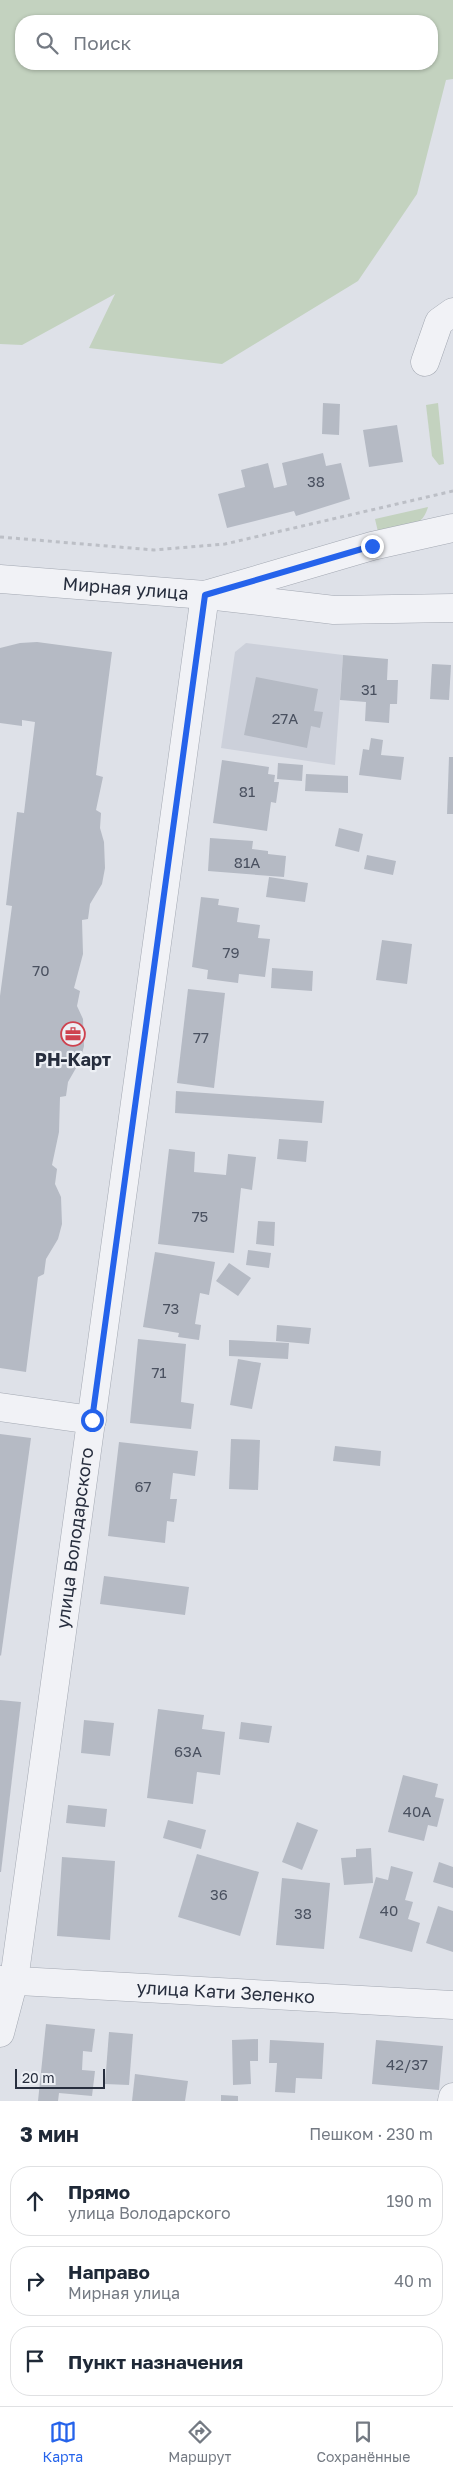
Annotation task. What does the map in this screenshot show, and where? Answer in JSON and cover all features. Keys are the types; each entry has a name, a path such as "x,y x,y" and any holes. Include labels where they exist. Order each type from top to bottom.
{"street":[{"path":"424,362 439,322 453,312"},
{"name":"Мирная улица","path":"0,579 205,595 372,546 453,528"},
{"path":"205,595 334,610 453,608"},
{"name":"улица Володарского","path":"0,2033 92,1420 205,595"},
{"path":"0,1407 92,1420"},
{"name":"улица Кати Зеленко","path":"7,1980 453,2005"},
{"path":"452,2101 453,2097"}],"path":[{"path":"0,538 154,550 226,544 453,491"}],"shaded area":[{"path":"246,643 343,655 335,765 221,748 235,652"}],"green space":[{"path":"0,0 453,0 453,79 446,80 417,194 358,281 222,364 89,348 115,294 22,345 0,344"},
{"path":"438,403 444,464 439,465 432,456 426,405"},
{"path":"428,507 425,515 415,525 379,536 375,519"}],"building":[{"path":"323,403 340,404 339,435 322,434"},
{"path":"397,425 403,462 369,467 363,430"},
{"path":"323,453 326,466 341,463 350,499 296,516 294,511 227,528 218,494 245,487 241,470 268,463 274,488 287,485 282,463"},
{"path":"37,642 112,652 96,775 103,777 96,810 101,813 100,828 104,842 105,868 102,884 90,904 88,919 82,920 83,954 74,988 80,991 77,1006 83,1019 84,1046 80,1061 68,1082 66,1096 60,1097 59,1132 52,1165 57,1169 55,1184 61,1197 62,1224 58,1239 46,1259 44,1274 38,1277 26,1372 0,1368 0,996 12,906 6,905 17,812 24,813 35,722 22,720 22,726 0,723 0,648 20,643"},
{"path":"343,655 388,659 387,680 398,680 397,704 390,704 389,723 365,721 366,702 340,700"},
{"path":"432,664 451,665 449,700 430,699"},
{"path":"256,677 318,689 314,711 323,712 320,728 311,726 307,748 244,735"},
{"path":"371,738 383,740 381,755 404,757 401,780 359,775 363,749 369,750"},
{"path":"449,757 453,757 453,814 447,814"},
{"path":"222,760 269,767 268,774 275,775 274,782 279,782 276,803 271,802 267,831 213,823"},
{"path":"278,763 303,765 302,781 277,779"},
{"path":"306,774 348,776 348,793 305,791"},
{"path":"339,828 363,834 359,852 335,846"},
{"path":"210,838 253,841 252,849 268,851 268,854 286,856 284,877 208,871"},
{"path":"367,855 396,861 393,875 364,869"},
{"path":"269,877 308,883 305,902 266,897"},
{"path":"201,897 219,899 218,905 239,908 237,922 260,925 258,938 270,939 265,977 239,974 238,983 207,979 208,970 192,967"},
{"path":"382,940 412,944 407,984 376,980"},
{"path":"272,968 313,971 312,991 271,988"},
{"path":"188,989 225,993 214,1088 177,1083"},
{"path":"176,1091 324,1101 322,1123 175,1113"},
{"path":"279,1139 308,1141 306,1162 277,1159"},
{"path":"169,1149 195,1152 194,1172 226,1175 228,1154 256,1157 252,1190 241,1188 234,1253 158,1244"},
{"path":"258,1221 275,1222 274,1246 256,1244"},
{"path":"248,1250 271,1253 269,1268 246,1265"},
{"path":"155,1252 215,1262 209,1295 200,1293 195,1324 201,1325 199,1340 178,1337 179,1333 143,1327"},
{"path":"229,1263 251,1278 238,1296 216,1281"},
{"path":"277,1325 311,1328 309,1344 276,1341"},
{"path":"138,1339 186,1344 181,1402 194,1404 191,1429 130,1423"},
{"path":"229,1340 289,1343 288,1359 229,1356"},
{"path":"238,1359 261,1363 252,1409 230,1405"},
{"path":"0,1434 31,1438 1,1656 0,1655"},
{"path":"231,1439 260,1440 258,1490 229,1489"},
{"path":"119,1442 198,1451 195,1476 173,1473 170,1499 177,1499 174,1522 167,1521 165,1543 108,1536"},
{"path":"335,1446 381,1451 380,1466 333,1461"},
{"path":"104,1576 189,1587 185,1615 100,1604"},
{"path":"0,1700 21,1702 1,1872 0,1872"},
{"path":"158,1709 204,1715 202,1729 225,1732 220,1775 197,1772 193,1804 147,1798"},
{"path":"84,1720 114,1723 110,1756 81,1753"},
{"path":"241,1722 272,1726 269,1743 239,1739"},
{"path":"403,1775 438,1784 435,1797 444,1799 437,1827 428,1825 424,1841 388,1832"},
{"path":"68,1805 107,1809 105,1827 66,1823"},
{"path":"168,1820 206,1830 201,1849 163,1838"},
{"path":"297,1822 318,1830 302,1870 282,1862"},
{"path":"371,1848 373,1883 344,1885 341,1858 356,1857 356,1849"},
{"path":"197,1854 259,1872 240,1936 178,1917"},
{"path":"62,1857 115,1861 110,1940 57,1936"},
{"path":"439,1862 453,1867 453,1888 433,1882"},
{"path":"391,1866 413,1872 405,1900 413,1902 408,1919 420,1923 412,1952 359,1938 376,1877 388,1880"},
{"path":"282,1878 330,1883 324,1949 276,1945"},
{"path":"438,1906 453,1911 453,1952 426,1943"},
{"path":"46,2024 95,2029 92,2052 83,2051 82,2070 95,2071 92,2096 59,2093 58,2101 38,2101"},
{"path":"109,2032 133,2034 129,2085 105,2084"},
{"path":"258,2039 258,2061 250,2061 251,2084 233,2085 232,2040"},
{"path":"270,2040 324,2043 322,2079 296,2078 295,2093 275,2092 277,2063 269,2063"},
{"path":"376,2040 443,2046 439,2090 372,2084"},
{"path":"135,2074 188,2081 185,2101 132,2101"},
{"path":"221,2095 238,2096 238,2101 221,2101"}],"place":[{"name":"РН-Карт","path":"73,1034"}],"route":[{"path":"92,1420 205,595 372,546"}]}
